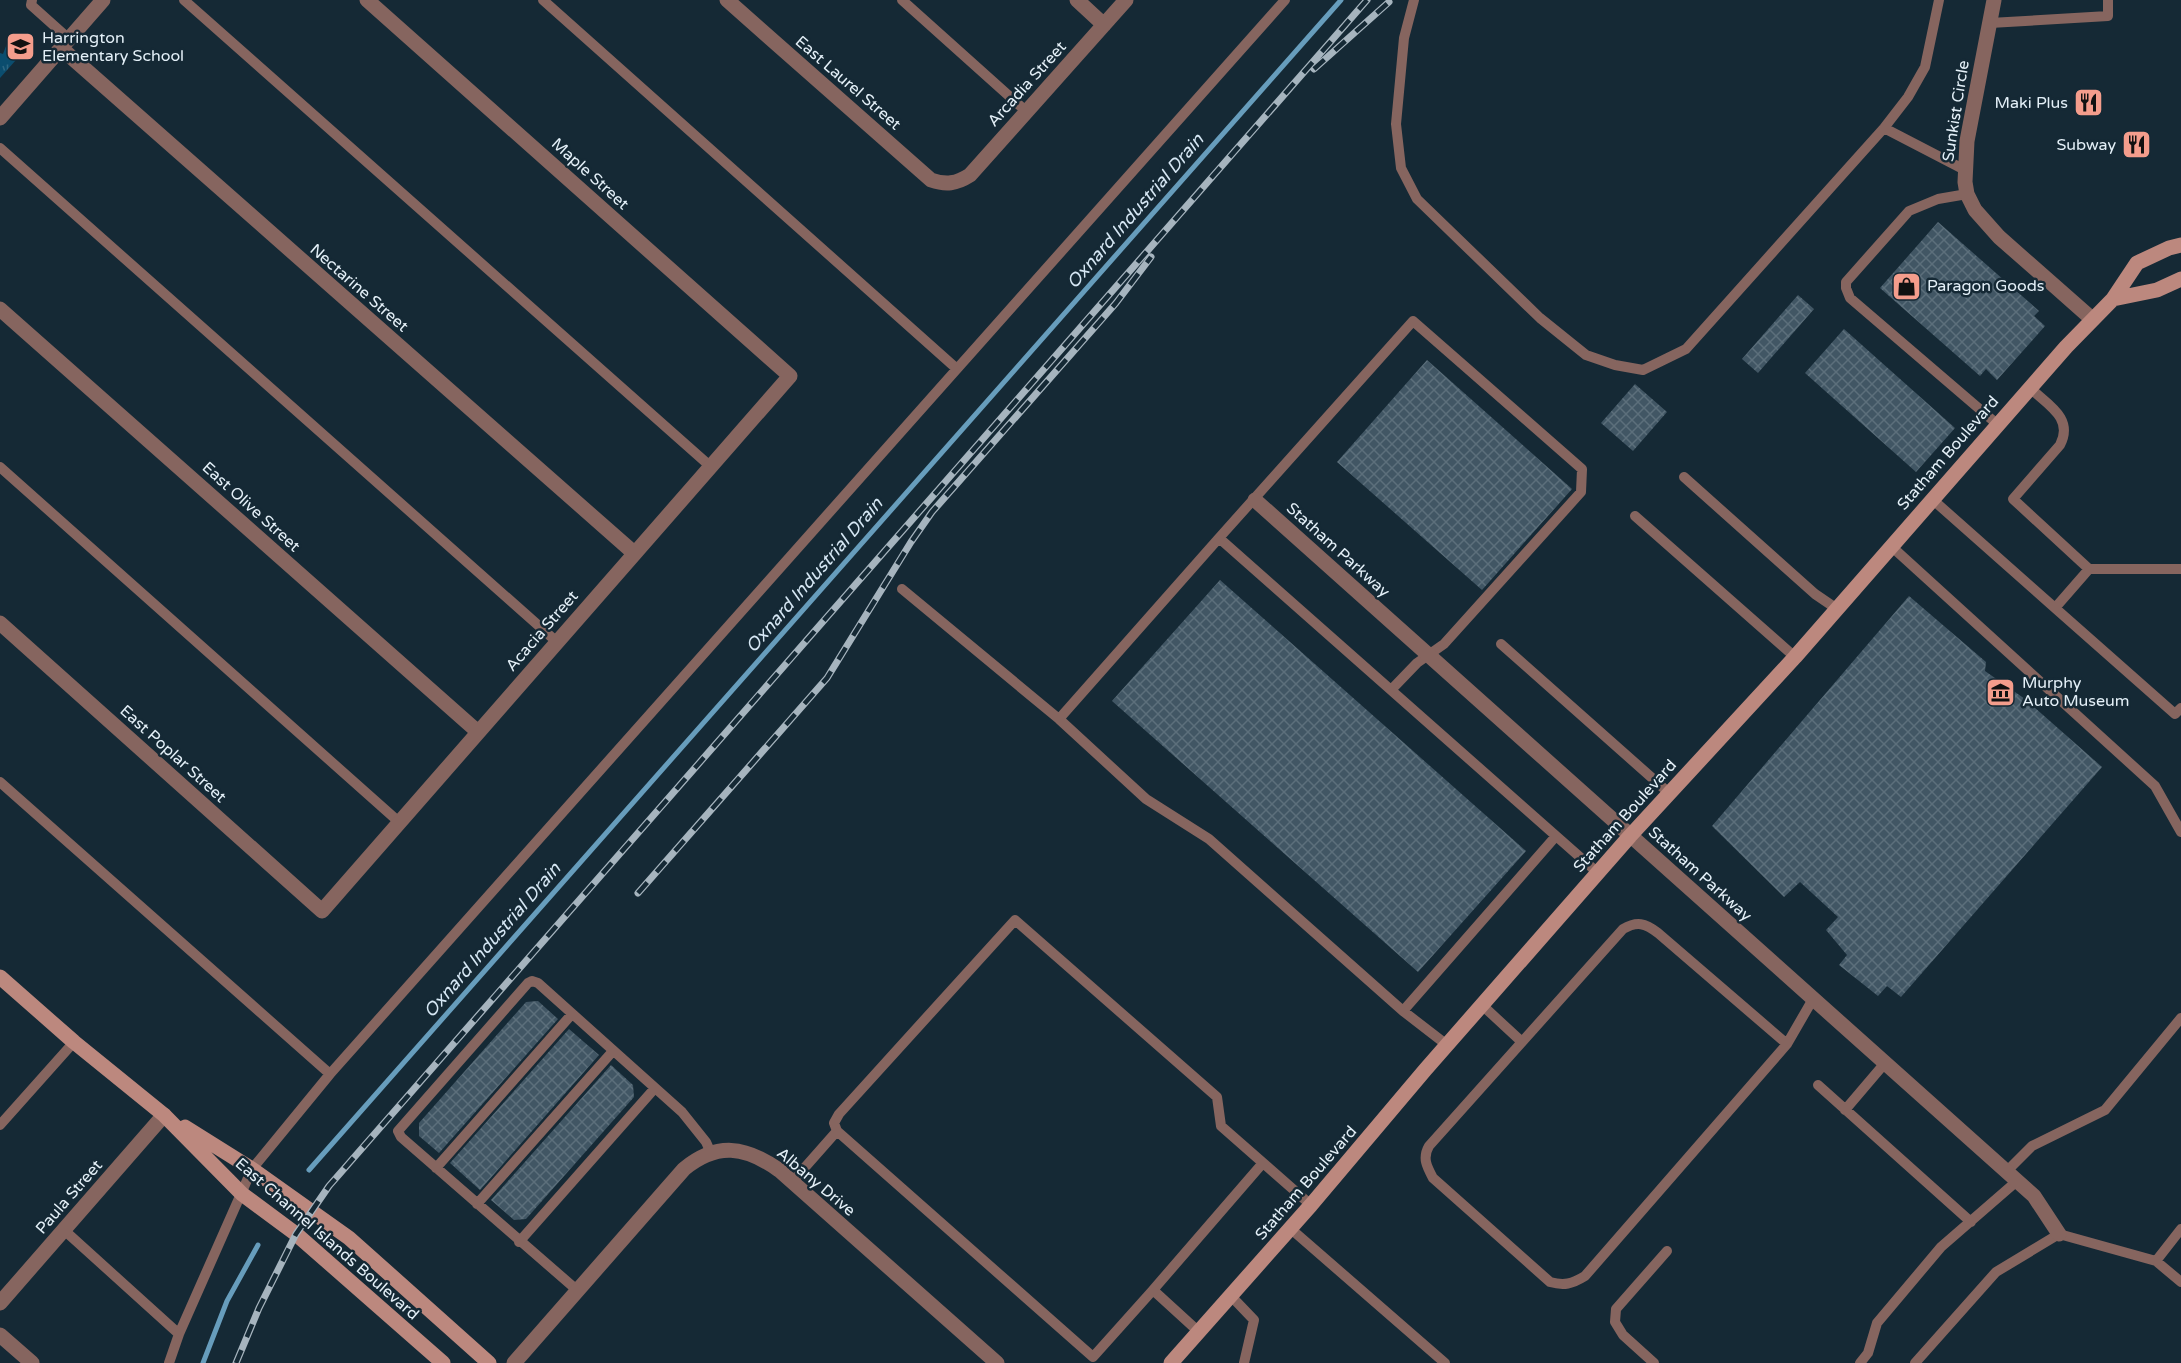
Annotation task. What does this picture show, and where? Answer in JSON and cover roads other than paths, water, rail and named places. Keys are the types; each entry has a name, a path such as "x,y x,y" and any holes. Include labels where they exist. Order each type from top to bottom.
{"street":[{"path":"0,118 104,0"},
{"name":"Maple Street","path":"367,0 790,376"},
{"name":"East Laurel Street","path":"727,0 931,180 949,184"},
{"path":"1077,0 1104,25"},
{"name":"Arcadia Street","path":"949,184 959,182 970,175 1126,0"},
{"name":"Sunkist Circle","path":"1994,0 1967,141 1965,170 1967,194 1975,210 1999,237 2092,319"},
{"name":"Nectarine Street","path":"65,44 634,554"},
{"name":"Statham Boulevard","path":"1171,1363 1291,1229 1447,1045 1630,836 1795,657 1997,424 2092,319 2113,300 2136,263 2181,245"},
{"name":"Statham Boulevard","path":"2113,300 2157,290 2181,279"},
{"name":"East Olive Street","path":"0,309 478,732"},
{"name":"Acacia Street","path":"322,911 790,376"},
{"name":"Statham Parkway","path":"1255,500 2034,1196 2059,1234"},
{"name":"East Poplar Street","path":"0,623 322,911"},
{"name":"East Channel Islands Boulevard","path":"0,977 74,1042 164,1115 242,1194 296,1234 442,1363"},
{"name":"East Channel Islands Boulevard","path":"164,1115 252,1169 349,1238 489,1363"},
{"name":"Paula Street","path":"0,1303 164,1115"},
{"name":"Albany Drive","path":"514,1363 684,1169 695,1160 727,1149 745,1151 768,1162 997,1363"},
{"path":"0,1335 32,1363"}],"lane":[{"path":"32,0 31,5 65,44"},
{"path":"184,0 710,466"},
{"path":"543,0 957,369"},
{"path":"902,0 1027,112"},
{"path":"169,1363 179,1334 252,1169 330,1074 1285,0"},
{"path":"1414,0 1404,38 1396,124 1401,168 1417,199 1540,318 1586,355 1615,365 1643,370 1686,349 1884,128 1908,97 1924,66 1939,0"},
{"path":"1990,23 2108,16 2108,0"},
{"path":"1884,128 1965,170"},
{"path":"0,148 557,642"},
{"path":"1967,194 1938,200 1909,211 1846,282 1846,288 1851,298 1997,424"},
{"path":"1059,719 1413,321 1582,469 1581,492 1444,644 1417,663 1391,690"},
{"path":"2030,388 2058,414 2065,425 2066,435 2013,499 2089,569 2181,569"},
{"path":"0,466 399,822"},
{"path":"1684,477 1815,594 1837,609"},
{"path":"1932,499 2175,714 2181,708"},
{"path":"1635,516 1795,657"},
{"path":"1219,538 1598,873"},
{"path":"1891,546 2155,786 2181,832"},
{"path":"2055,608 2089,569"},
{"path":"902,589 1059,719 1146,799 1209,839 1403,1011 1447,1045"},
{"path":"1501,644 1669,793"},
{"path":"0,782 330,1074"},
{"path":"1403,1011 1556,836"},
{"path":"1262,1164 1093,1357 837,1131 834,1123 839,1114 1015,920 1217,1097 1221,1126 1311,1206"},
{"path":"1787,1044 1658,933 1639,922 1623,930 1522,1042 1429,1146 1425,1154 1425,1161 1433,1178 1550,1282 1562,1286 1575,1282 1585,1276 1787,1044 1813,999"},
{"path":"578,1291 519,1242 401,1137 398,1131 528,983 532,981 538,983 682,1112 706,1142 711,1153"},
{"path":"1482,1005 1522,1042"},
{"path":"436,1168 572,1014"},
{"path":"1860,1363 1868,1353 1877,1323 1941,1247 1971,1222 2012,1176 2032,1146 2105,1110 2181,1018"},
{"path":"0,1125 74,1042"},
{"path":"477,1204 613,1051"},
{"path":"1845,1110 1886,1063"},
{"path":"1818,1085 1971,1222"},
{"path":"519,1242 654,1088"},
{"path":"792,1182 837,1131"},
{"path":"1291,1229 1445,1363"},
{"path":"2156,1261 2181,1229"},
{"path":"64,1230 179,1334"},
{"path":"1916,1363 1996,1272 2059,1234 2156,1261 2181,1282"},
{"path":"1654,1363 1623,1335 1615,1322 1616,1309 1667,1251"},
{"path":"1153,1290 1199,1332"},
{"path":"1231,1296 1254,1320 1244,1363"}],"waterway":[{"name":"Oxnard Industrial Drain","path":"309,1170 1341,0"},
{"name":"Oxnard Industrial Drain","path":"203,1363 227,1301 258,1245"}],"railway":[{"path":"236,1363 259,1308 296,1234 329,1186 1367,0"},
{"path":"1314,69 1389,2"},
{"path":"638,893 827,678 932,512 1116,303 1151,257"}],"place":[{"name":"Harrington Elementary School","path":"21,47"},
{"name":"Maki Plus","path":"2089,103"},
{"name":"Subway","path":"2137,145"},
{"name":"Paragon Goods","path":"1906,286"},
{"name":"Murphy Auto Museum","path":"2001,692"}]}
